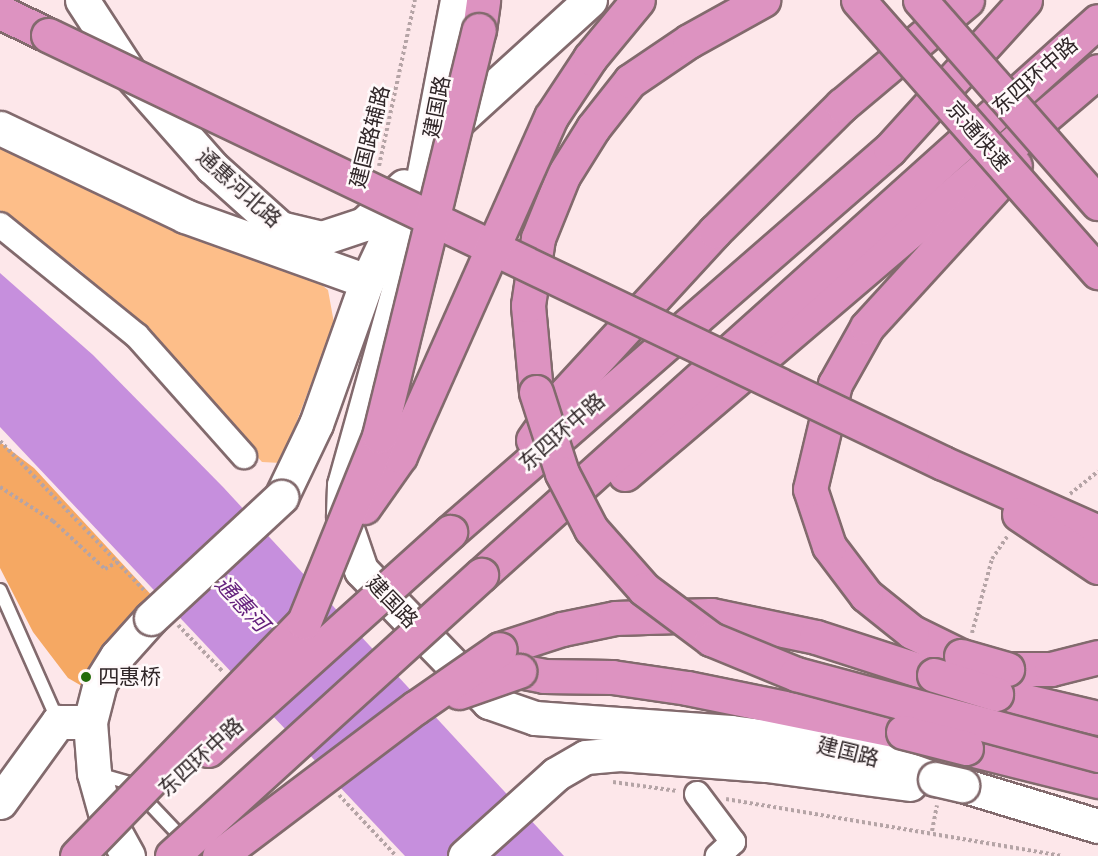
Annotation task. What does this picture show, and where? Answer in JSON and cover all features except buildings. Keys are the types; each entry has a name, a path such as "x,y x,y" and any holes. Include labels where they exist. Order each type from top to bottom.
{"highway":[{"path":"332,552 400,456 551,117 590,58 638,0"},
{"path":"764,0 689,41 630,81 593,128 563,176 538,238 528,305 536,392 562,473 591,529 644,589 711,639 796,674 1098,755"},
{"name":"京通快速","path":"858,0 1098,272"},
{"path":"920,0 1098,203"},
{"path":"503,482 566,393 715,231 842,105 967,0"},
{"name":"东四环中路","path":"113,854 503,482 890,150 1025,0"},
{"path":"0,12 943,463 1098,532"},
{"path":"77,856 304,622 379,436 481,15"},
{"name":"东四环中路","path":"172,856 1098,21"},
{"path":"508,551 620,478 1098,73"},
{"path":"1002,682 965,650 912,632 866,596 829,546 810,489 835,384 867,327 1098,73"},
{"path":"943,463 1098,567"},
{"path":"219,856 415,708 510,660 562,629 615,618 711,615 816,637 934,675 1002,682 1098,718"},
{"path":"1002,682 1098,657"},
{"path":"510,660 543,676 612,677 687,688 903,732 1098,781"}],"street":[{"name":"通惠河北路","path":"82,0 130,74 212,167 280,228 322,238 364,224 401,191 430,147"},
{"name":"建国路","path":"457,0 409,252 344,484 343,517 361,570 489,702 535,718 731,732 845,747 945,787 1098,825"},
{"path":"113,854 106,816 94,773 90,722 100,684 117,656 157,610 281,497 316,424 368,281 430,147 590,0"},
{"name":"通惠河北路","path":"0,128 185,216 368,281"},
{"path":"0,225 137,336 244,456"},
{"path":"0,802 58,722 90,722"},
{"path":"465,856 539,790 586,757 620,754 766,765 907,785 945,787"},
{"path":"697,794 733,842 718,856"},
{"path":"63,856 106,816"}],"lane":[{"path":"0,590 58,722"},
{"path":"94,773 130,783 199,856"}],"path":[{"name":"建国路辅路","path":"378,170 415,0"},
{"path":"0,441 117,562 157,610 228,677"},
{"path":"1060,500 1098,471"},
{"path":"0,487 53,521 105,569 117,562"},
{"path":"965,650 992,559 1005,538 1014,532"},
{"path":"608,781 932,831 1062,856"},
{"path":"932,831 945,787"},
{"path":"332,788 396,856"}],"shaded area":[{"path":"0,142 297,265 328,290 334,323 281,463 262,462 152,338 81,271 0,210"},
{"path":"0,442 34,468 155,599 114,632 87,689 68,678 33,632 0,568"}],"water":[{"name":"通惠河","path":"0,273 93,355 223,487 564,856 405,856 0,427"}],"place":[{"name":"四惠桥","path":"86,677"}]}
